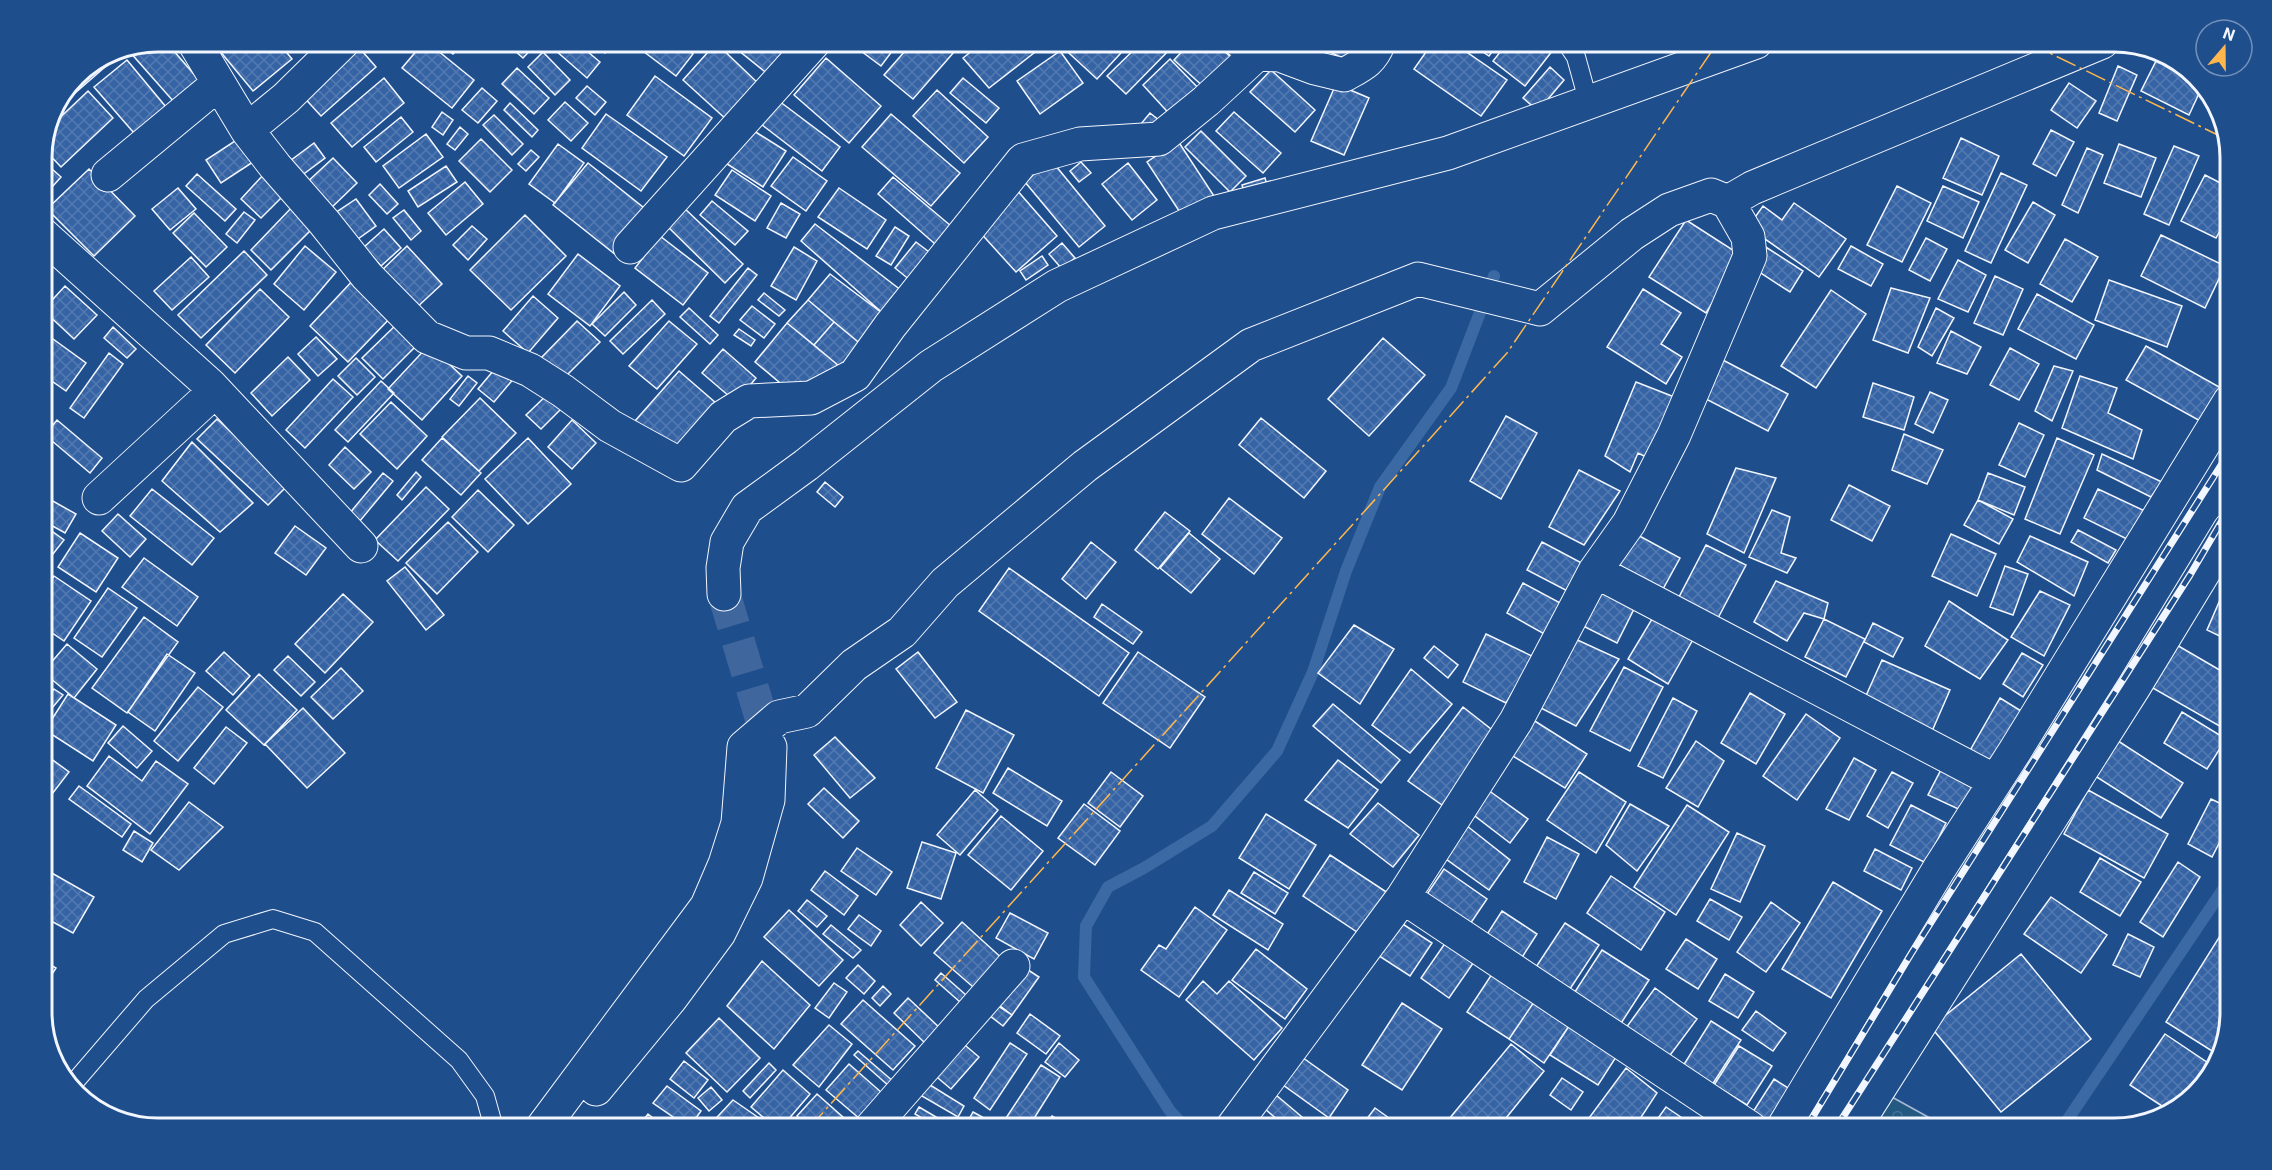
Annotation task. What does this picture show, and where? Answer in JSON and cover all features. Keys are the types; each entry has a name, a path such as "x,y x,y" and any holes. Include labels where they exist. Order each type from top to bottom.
{"street":[{"path":"200,53 247,130 367,276 427,337 466,353 489,353 530,370 610,426 681,465 723,417 749,401 811,398 855,375 890,326 1023,160 1080,144 1159,139 1206,101 1245,52"},
{"path":"1269,52 1344,75 1361,66 1375,52"},
{"path":"724,594 723,568 727,542 747,508 806,465 931,366 1057,286 1213,213 1448,153 1729,52"},
{"path":"1728,202 1752,188 2078,52"},
{"path":"247,130 286,98 332,53"},
{"path":"630,247 804,53"},
{"path":"108,175 218,84"},
{"path":"549,1118 707,906 725,864 738,823 744,747 779,717 807,711 854,665 903,632 945,583 1085,466 1251,345 1418,279 1540,309 1632,234 1669,210 1711,195 1728,202 1748,237 1750,256 1674,435 1629,523 1595,571 1516,721 1403,897 1239,1118"},
{"path":"53,244 215,391 361,546"},
{"path":"99,498 215,391"},
{"path":"1790,1118 1939,869 2219,418"},
{"path":"1860,1118 2134,687 2219,546"},
{"path":"1595,571 1995,781"},
{"path":"573,1118 671,998 719,933 746,878 768,800 770,747"},
{"path":"1403,897 1735,1118"},
{"path":"881,1118 1013,966"}],"lane":[{"path":"1572,52 1589,104"},
{"path":"77,1079 147,999 224,934 273,919 315,932 459,1060 485,1096 491,1118"}],"green space":[{"path":"1881,1091 1930,1118 1864,1118"}],"building":[{"path":"1167,52 1126,94 1107,76 1131,53"},
{"path":"1181,52 1226,52 1234,60 1206,89 1174,60"},
{"path":"1331,52 1358,52 1352,63"},
{"path":"1426,52 1467,52 1507,80 1481,116 1414,69"},
{"path":"1500,52 1551,52 1525,86 1493,61"},
{"path":"176,53 199,80 174,102 133,56"},
{"path":"221,53 287,53 292,59 253,91"},
{"path":"344,53 364,53 376,67 321,116 300,93"},
{"path":"415,53 440,53 474,80 452,108 402,68"},
{"path":"517,53 528,53 523,58"},
{"path":"544,53 570,80 555,95 528,67"},
{"path":"558,53 589,53 600,62 587,78"},
{"path":"645,53 693,54 676,76"},
{"path":"707,53 726,53 761,86 728,121 683,80"},
{"path":"741,53 787,53 769,75"},
{"path":"863,53 891,53 881,66"},
{"path":"904,53 954,53 913,99 884,75"},
{"path":"970,53 1034,53 989,88 963,58"},
{"path":"1061,53 1083,83 1040,114 1017,81"},
{"path":"1068,53 1121,53 1097,79"},
{"path":"826,58 881,106 849,143 794,95"},
{"path":"1170,59 1203,93 1174,119 1143,85"},
{"path":"127,60 166,107 134,133 94,87"},
{"path":"2156,62 2172,70 2198,95 2189,115 2141,91"},
{"path":"2118,66 2137,75 2117,121 2099,113"},
{"path":"105,67 79,90 89,79"},
{"path":"1550,67 1564,80 1538,111 1523,98"},
{"path":"517,68 549,98 534,114 502,84"},
{"path":"1271,70 1315,110 1295,132 1250,92"},
{"path":"655,76 712,118 684,156 627,115"},
{"path":"384,78 404,103 352,147 331,123"},
{"path":"963,78 999,108 986,123 950,93"},
{"path":"2069,83 2096,101 2077,128 2051,110"},
{"path":"1336,84 1369,98 1344,155 1311,141"},
{"path":"587,86 606,102 595,115 576,98"},
{"path":"482,88 497,101 478,123 462,110"},
{"path":"937,90 988,137 964,163 913,116"},
{"path":"88,91 113,118 61,167 53,159 53,145 61,116"},
{"path":"775,98 840,147 822,171 757,121"},
{"path":"565,102 588,123 571,141 548,120"},
{"path":"510,103 538,130 532,137 504,110"},
{"path":"442,112 453,120 443,135 432,127"},
{"path":"1234,112 1281,153 1263,173 1216,131"},
{"path":"1150,113 1160,121 1151,133 1140,125"},
{"path":"606,114 667,157 641,191 582,148"},
{"path":"891,114 960,173 931,206 862,147"},
{"path":"494,115 523,144 512,155 483,125"},
{"path":"401,117 413,132 376,162 364,147"},
{"path":"746,126 786,151 763,187 724,162"},
{"path":"460,127 468,134 455,150 447,144"},
{"path":"2051,130 2074,142 2056,176 2033,164"},
{"path":"1201,131 1246,176 1230,192 1185,147"},
{"path":"426,134 443,157 399,188 383,166"},
{"path":"241,137 256,160 221,183 206,160"},
{"path":"1961,138 1999,156 1982,195 1943,178"},
{"path":"481,139 512,170 490,192 459,161"},
{"path":"1178,141 1214,196 1183,217 1147,162"},
{"path":"314,143 325,158 301,176 290,161"},
{"path":"558,144 584,163 555,203 529,184"},
{"path":"2119,144 2156,158 2141,197 2104,183"},
{"path":"2174,146 2199,156 2169,225 2144,214"},
{"path":"2087,148 2103,155 2078,213 2062,205"},
{"path":"531,150 539,157 526,171 518,164"},
{"path":"793,157 827,181 806,211 771,186"},
{"path":"333,158 357,183 328,211 303,186"},
{"path":"1051,160 1105,226 1079,247 1025,182"},
{"path":"1081,162 1091,173 1079,182 1070,171"},
{"path":"588,163 649,212 616,255 553,205"},
{"path":"1128,163 1157,200 1132,220 1102,184"},
{"path":"446,166 457,182 418,207 408,191"},
{"path":"89,169 135,216 94,256 53,215 53,203"},
{"path":"53,170 61,177 53,186"},
{"path":"732,170 771,196 755,221 715,195"},
{"path":"2001,173 2027,185 1991,263 1965,251"},
{"path":"197,174 236,209 225,221 186,186"},
{"path":"264,174 285,194 261,218 241,199"},
{"path":"2205,175 2219,182 2219,232 2216,238 2181,221"},
{"path":"893,177 951,226 935,244 878,194"},
{"path":"1265,178 1268,189 1245,196 1242,185"},
{"path":"465,182 483,204 446,235 428,213"},
{"path":"380,184 398,204 387,214 369,195"},
{"path":"1897,186 1931,203 1902,262 1867,245"},
{"path":"1943,186 1979,202 1963,238 1927,221"},
{"path":"178,188 196,209 170,230 152,209"},
{"path":"839,188 886,220 867,249 818,217"},
{"path":"1016,189 1057,236 1016,272 977,229"},
{"path":"356,199 376,226 355,241 335,213"},
{"path":"712,201 748,231 735,245 700,215"},
{"path":"2033,202 2055,215 2028,263 2005,250"},
{"path":"781,203 800,214 786,238 767,228"},
{"path":"1794,203 1846,239 1819,277 1748,227 1763,206 1782,220"},
{"path":"295,204 316,225 271,270 251,250"},
{"path":"681,205 743,264 725,283 664,223"},
{"path":"404,210 421,231 411,240 393,218"},
{"path":"244,212 255,220 237,243 226,234"},
{"path":"194,213 227,247 206,267 173,233"},
{"path":"525,215 566,256 511,310 470,270"},
{"path":"1686,220 1742,256 1706,313 1649,277"},
{"path":"815,224 906,294 886,316 801,241"},
{"path":"472,226 487,239 468,260 453,245"},
{"path":"895,227 909,236 891,265 876,256"},
{"path":"384,229 401,248 381,266 364,247"},
{"path":"2161,235 2219,263 2219,278 2205,308 2141,276"},
{"path":"660,236 708,273 683,305 635,268"},
{"path":"1926,238 1947,249 1930,281 1909,270"},
{"path":"2065,239 2098,257 2072,302 2040,284"},
{"path":"916,242 937,258 916,285 895,268"},
{"path":"1062,243 1075,258 1062,269 1049,254"},
{"path":"1761,244 1803,271 1790,292 1756,270"},
{"path":"305,246 336,272 304,310 274,284"},
{"path":"407,246 442,284 414,310 379,273"},
{"path":"1851,246 1883,264 1871,286 1838,269"},
{"path":"794,247 817,261 796,300 771,286"},
{"path":"244,251 267,275 201,338 178,315"},
{"path":"578,254 620,286 590,326 548,294"},
{"path":"1042,256 1048,265 1026,280 1020,271"},
{"path":"191,257 209,277 172,310 154,291"},
{"path":"1958,260 1986,275 1968,312 1938,299"},
{"path":"748,268 757,275 719,323 710,316"},
{"path":"830,274 886,316 863,346 808,300"},
{"path":"1995,276 2023,289 2003,335 1974,323"},
{"path":"356,277 395,313 348,362 310,326"},
{"path":"2109,280 2182,306 2167,347 2095,320"},
{"path":"65,286 97,315 74,339 53,319 53,299"},
{"path":"1891,288 1930,298 1908,353 1873,340"},
{"path":"260,289 289,317 235,373 206,345"},
{"path":"1643,289 1681,313 1661,344 1682,357 1666,384 1607,347"},
{"path":"1831,290 1866,314 1816,388 1781,366"},
{"path":"624,292 636,305 605,336 592,324"},
{"path":"764,293 785,310 779,316 758,300"},
{"path":"2037,294 2094,325 2076,359 2018,329"},
{"path":"533,296 558,318 528,353 503,331"},
{"path":"652,300 665,314 623,354 610,341"},
{"path":"808,300 834,322 814,345 787,323"},
{"path":"752,306 775,324 764,338 740,320"},
{"path":"689,308 718,335 710,344 680,317"},
{"path":"1936,308 1954,318 1932,356 1918,347"},
{"path":"400,321 420,342 383,379 362,358"},
{"path":"577,321 600,342 563,379 541,358"},
{"path":"669,321 697,344 657,389 629,366"},
{"path":"834,322 863,346 839,366 814,345"},
{"path":"787,323 839,366 791,392 755,362"},
{"path":"113,327 136,349 127,358 104,338"},
{"path":"739,329 755,340 751,346 734,335"},
{"path":"1951,331 1981,347 1967,374 1937,363"},
{"path":"316,337 337,359 318,376 298,354"},
{"path":"1383,338 1425,375 1369,436 1328,399"},
{"path":"53,339 86,363 66,391 53,382"},
{"path":"429,345 462,376 422,420 388,389"},
{"path":"2146,346 2219,387 2219,391 2202,422 2126,380"},
{"path":"2010,348 2039,364 2019,400 1990,385"},
{"path":"723,349 756,378 736,402 702,373"},
{"path":"109,353 123,364 84,418 70,408"},
{"path":"288,357 310,380 272,416 251,393"},
{"path":"356,358 375,377 357,395 338,376"},
{"path":"1719,358 1788,394 1768,431 1700,396"},
{"path":"499,364 515,377 494,402 478,389"},
{"path":"2054,366 2073,371 2052,421 2035,411"},
{"path":"679,371 716,403 672,452 635,421"},
{"path":"468,376 477,383 459,406 450,399"},
{"path":"2080,376 2117,388 2108,413 2142,430 2133,459 2062,428"},
{"path":"333,379 353,397 305,448 286,430"},
{"path":"381,381 394,393 348,442 335,430"},
{"path":"1636,382 1682,400 1654,461 1638,453 1630,472 1605,456"},
{"path":"1873,383 1914,397 1904,430 1863,417"},
{"path":"550,392 564,406 541,429 526,415"},
{"path":"1930,392 1948,400 1933,433 1915,424"},
{"path":"480,398 516,433 479,471 442,437"},
{"path":"391,402 427,436 397,469 360,434"},
{"path":"1506,416 1537,433 1501,499 1470,481"},
{"path":"1261,418 1326,471 1304,498 1239,445"},
{"path":"217,419 288,485 268,505 197,439"},
{"path":"57,420 102,458 90,473 53,442 53,425"},
{"path":"572,420 596,443 572,469 548,447"},
{"path":"2019,423 2044,435 2025,477 1999,465"},
{"path":"1904,434 1943,450 1927,484 1892,470"},
{"path":"442,438 481,473 461,495 422,460"},
{"path":"528,438 571,484 528,524 485,479"},
{"path":"2057,438 2094,455 2060,534 2025,519"},
{"path":"192,442 253,503 220,532 162,481"},
{"path":"345,447 371,472 354,489 329,465"},
{"path":"2102,454 2162,482 2151,497 2097,470"},
{"path":"1736,468 1776,478 1744,553 1707,534"},
{"path":"1579,470 1620,491 1584,545 1549,527"},
{"path":"416,472 421,477 402,500 397,495"},
{"path":"383,473 393,481 354,528 344,520"},
{"path":"1988,473 2025,487 2014,515 1978,500"},
{"path":"825,482 843,497 835,507 817,492"},
{"path":"1849,485 1890,506 1872,541 1831,520"},
{"path":"426,487 449,509 398,561 375,540"},
{"path":"152,489 214,538 192,565 130,516"},
{"path":"2098,489 2149,513 2135,543 2084,518"},
{"path":"478,490 514,525 488,552 452,517"},
{"path":"1229,498 1282,538 1254,574 1202,534"},
{"path":"1978,500 2013,519 1999,544 1964,525"},
{"path":"53,501 76,514 65,533 53,526"},
{"path":"1772,510 1790,517 1781,553 1796,558 1787,573 1749,557"},
{"path":"1165,512 1190,531 1158,569 1135,550"},
{"path":"118,514 146,539 130,557 102,531"},
{"path":"448,522 478,552 437,594 406,563"},
{"path":"295,526 326,548 306,575 275,553"},
{"path":"2078,530 2116,550 2108,563 2071,542"},
{"path":"53,532 64,540 53,554"},
{"path":"80,533 118,558 96,592 58,567"},
{"path":"1189,533 1220,559 1191,593 1160,568"},
{"path":"1634,533 1680,558 1663,589 1617,564"},
{"path":"1951,534 1996,554 1977,596 1932,576"},
{"path":"2030,536 2088,562 2074,596 2017,562"},
{"path":"1091,542 1116,562 1086,599 1062,579"},
{"path":"1542,542 1593,569 1579,597 1527,570"},
{"path":"1706,545 1746,565 1718,618 1679,597"},
{"path":"144,558 198,597 177,626 122,587"},
{"path":"2005,566 2028,574 2013,615 1990,607"},
{"path":"405,567 444,615 426,630 387,581"},
{"path":"1009,568 1129,653 1099,696 979,611"},
{"path":"53,577 91,601 64,641 53,634"},
{"path":"1603,581 1639,599 1617,643 1581,625"},
{"path":"1776,581 1828,603 1824,619 1804,613 1787,641 1754,622"},
{"path":"1523,583 1564,605 1548,636 1507,613"},
{"path":"108,588 137,608 102,657 74,638"},
{"path":"2040,591 2070,605 2044,656 2011,637"},
{"path":"343,594 373,622 325,673 295,644"},
{"path":"1949,601 2008,640 1980,679 1925,646"},
{"path":"2220,601 2220,636 2207,630"},
{"path":"1102,604 1142,632 1133,644 1094,617"},
{"path":"1658,609 1695,636 1668,684 1628,659"},
{"path":"144,617 178,642 127,713 92,688"},
{"path":"1824,619 1865,639 1846,677 1805,657"},
{"path":"1873,623 1903,638 1893,657 1864,642"},
{"path":"1354,625 1394,649 1360,704 1318,673"},
{"path":"1486,634 1534,657 1506,703 1463,682"},
{"path":"1573,638 1619,659 1576,726 1533,704"},
{"path":"67,644 97,669 74,698 53,680 53,660"},
{"path":"2175,644 2220,670 2220,726 2151,687"},
{"path":"1434,646 1458,665 1448,678 1424,658"},
{"path":"224,652 250,676 233,695 206,671"},
{"path":"918,652 957,702 935,718 896,669"},
{"path":"1138,652 1205,697 1170,748 1103,703"},
{"path":"2022,653 2043,665 2023,697 2003,684"},
{"path":"167,654 195,673 155,731 128,712"},
{"path":"288,656 315,682 301,696 274,670"},
{"path":"1882,660 1950,690 1929,738 1860,709"},
{"path":"1624,667 1663,687 1630,751 1590,731"},
{"path":"341,668 363,691 333,719 311,697"},
{"path":"1411,669 1452,704 1410,753 1372,725"},
{"path":"259,674 297,710 264,745 226,710"},
{"path":"198,687 223,707 178,761 154,741"},
{"path":"53,690 63,695 53,707"},
{"path":"1750,693 1785,714 1756,764 1721,743"},
{"path":"68,694 116,725 93,761 53,735 53,717"},
{"path":"1673,698 1697,711 1663,778 1638,766"},
{"path":"2000,698 2026,714 1994,769 1968,754"},
{"path":"1333,704 1400,760 1381,783 1313,726"},
{"path":"1463,707 1496,733 1442,805 1408,781"},
{"path":"303,708 345,753 307,788 265,744"},
{"path":"966,710 1014,735 983,793 936,768"},
{"path":"2182,712 2220,735 2220,749 2207,769 2164,743"},
{"path":"1806,714 1840,738 1797,800 1763,776"},
{"path":"1530,718 1587,754 1565,788 1508,753"},
{"path":"123,726 152,751 137,768 108,743"},
{"path":"226,727 247,743 214,784 194,768"},
{"path":"835,737 875,778 850,798 814,755"},
{"path":"2115,739 2183,783 2161,818 2092,774"},
{"path":"1696,741 1724,761 1698,807 1666,788"},
{"path":"109,756 142,781 156,761 188,784 150,834 87,786"},
{"path":"1854,758 1876,770 1849,820 1826,809"},
{"path":"53,760 69,772 53,793"},
{"path":"1338,760 1378,790 1348,828 1305,800"},
{"path":"1946,760 1983,780 1967,813 1928,795"},
{"path":"1008,768 1062,801 1047,826 993,793"},
{"path":"1111,772 1143,796 1120,827 1088,803"},
{"path":"1579,772 1626,802 1596,853 1547,820"},
{"path":"1892,772 1913,783 1888,828 1867,816"},
{"path":"79,786 131,824 122,837 69,799"},
{"path":"824,788 859,821 843,838 808,804"},
{"path":"975,790 998,810 960,855 937,835"},
{"path":"1488,790 1528,819 1510,843 1471,813"},
{"path":"2088,790 2168,834 2144,878 2064,834"},
{"path":"2211,799 2220,803 2220,842 2212,857 2188,844"},
{"path":"189,802 223,827 179,870 151,850"},
{"path":"1378,803 1419,835 1393,867 1350,834"},
{"path":"1084,804 1120,831 1095,865 1058,838"},
{"path":"1630,804 1669,826 1637,871 1606,845"},
{"path":"1687,805 1729,832 1676,915 1634,887"},
{"path":"1911,805 1946,823 1926,863 1890,845"},
{"path":"1266,814 1316,845 1289,889 1239,858"},
{"path":"1001,816 1043,851 1011,890 968,855"},
{"path":"1462,822 1510,860 1489,890 1439,854"},
{"path":"134,831 153,843 142,862 123,850"},
{"path":"1737,833 1765,846 1740,902 1711,889"},
{"path":"1547,837 1579,854 1556,899 1524,882"},
{"path":"922,842 956,853 941,899 907,888"},
{"path":"857,848 892,872 876,895 841,871"},
{"path":"1875,849 1912,868 1901,890 1864,871"},
{"path":"1330,855 1391,895 1363,936 1303,896"},
{"path":"2100,858 2141,882 2120,916 2080,892"},
{"path":"2178,862 2200,877 2163,937 2140,922"},
{"path":"1444,869 1487,899 1464,933 1421,903"},
{"path":"825,871 858,896 844,915 811,890"},
{"path":"1254,872 1288,893 1275,914 1241,893"},
{"path":"53,874 94,897 73,933 53,922"},
{"path":"1611,876 1665,912 1641,950 1587,913"},
{"path":"1833,882 1882,911 1831,998 1782,969"},
{"path":"1229,890 1283,924 1268,950 1213,915"},
{"path":"2051,897 2107,935 2081,973 2024,934"},
{"path":"1710,899 1742,917 1729,940 1697,921"},
{"path":"807,900 827,916 817,927 798,911"},
{"path":"921,902 943,923 921,946 900,925"},
{"path":"1771,902 1800,923 1766,972 1737,952"},
{"path":"1195,907 1227,930 1179,997 1141,970 1159,945 1166,949"},
{"path":"789,910 843,960 819,986 764,937"},
{"path":"1502,911 1537,934 1519,962 1484,939"},
{"path":"1010,913 1048,933 1034,959 996,938"},
{"path":"859,915 881,931 871,946 848,929"},
{"path":"1392,917 1432,943 1410,976 1370,950"},
{"path":"962,922 1005,961 980,993 934,953"},
{"path":"1565,923 1599,945 1566,995 1532,973"},
{"path":"831,925 861,950 853,958 823,934"},
{"path":"2128,934 2154,947 2140,977 2113,965"},
{"path":"2220,936 2220,1011 2212,1051 2166,1022"},
{"path":"1448,939 1476,959 1449,998 1421,978"},
{"path":"1686,939 1717,959 1698,989 1666,969"},
{"path":"1256,949 1307,989 1285,1019 1232,980"},
{"path":"1602,950 1649,980 1616,1031 1569,1001"},
{"path":"2021,954 2091,1039 2001,1112 1931,1027"},
{"path":"762,961 810,1005 774,1049 727,1006"},
{"path":"858,965 875,981 864,994 846,978"},
{"path":"1022,966 1039,977 1012,1015 995,1004"},
{"path":"1494,971 1536,999 1509,1039 1467,1012"},
{"path":"941,973 966,995 960,1002 935,980"},
{"path":"1725,974 1754,992 1738,1018 1709,1001"},
{"path":"1203,981 1217,994 1229,981 1282,1028 1254,1060 1186,1000"},
{"path":"834,983 847,992 829,1018 815,1008"},
{"path":"883,986 891,994 880,1006 872,998"},
{"path":"1655,988 1697,1019 1665,1062 1623,1032"},
{"path":"908,998 942,1030 928,1046 894,1013"},
{"path":"990,998 1012,1015 1003,1026 981,1009"},
{"path":"1536,999 1571,1023 1544,1063 1509,1039"},
{"path":"863,1000 915,1046 893,1070 841,1024"},
{"path":"1402,1003 1442,1029 1402,1090 1362,1065"},
{"path":"1756,1011 1786,1033 1773,1051 1742,1030"},
{"path":"1030,1014 1060,1036 1046,1054 1017,1033"},
{"path":"719,1018 760,1058 727,1092 686,1053"},
{"path":"1711,1021 1741,1040 1712,1085 1683,1066"},
{"path":"1571,1023 1618,1054 1598,1085 1550,1055"},
{"path":"829,1025 852,1044 819,1087 793,1065"},
{"path":"2165,1034 2207,1062 2188,1086 2161,1105 2130,1085"},
{"path":"960,1041 979,1057 951,1089 932,1073"},
{"path":"1010,1043 1027,1054 990,1110 974,1098"},
{"path":"1059,1043 1079,1060 1065,1077 1045,1062"},
{"path":"1511,1044 1544,1071 1506,1118 1450,1118"},
{"path":"1739,1046 1772,1066 1747,1105 1714,1085"},
{"path":"858,1051 894,1082 890,1087 854,1055"},
{"path":"1299,1055 1348,1090 1329,1118 1279,1082"},
{"path":"684,1061 708,1080 694,1098 670,1079"},
{"path":"769,1063 776,1070 750,1098 743,1091"},
{"path":"849,1064 890,1100 873,1118 859,1118 826,1090"},
{"path":"1041,1065 1060,1077 1034,1118 1006,1118"},
{"path":"1626,1068 1657,1093 1641,1118 1589,1118"},
{"path":"783,1070 810,1094 790,1118 764,1118 751,1107"},
{"path":"1562,1078 1583,1092 1571,1110 1550,1095"},
{"path":"1774,1079 1793,1091 1776,1118 1756,1118 1751,1115"},
{"path":"922,1080 964,1106 958,1117 915,1092"},
{"path":"667,1086 701,1111 696,1118 675,1118 653,1103"},
{"path":"711,1087 722,1100 709,1111 698,1098"},
{"path":"817,1094 844,1118 799,1118 797,1116"},
{"path":"1276,1095 1303,1118 1275,1118 1265,1109"},
{"path":"733,1100 759,1118 716,1118"},
{"path":"919,1107 938,1118 922,1118 915,1114"},
{"path":"1666,1107 1682,1118 1658,1118"},
{"path":"1375,1108 1389,1118 1368,1118"},
{"path":"973,1112 984,1118 970,1118"}],"waterway":[{"path":"1177,1118 1084,977 1086,926 1108,887 1144,868 1212,826 1277,751 1313,672 1346,571 1380,487 1451,388 1494,276"},
{"path":"2069,1118 2220,894"}],"tunnel":[{"path":"724,594 770,747"}],"railway":[{"path":"1812,1118 1911,954 2219,468"},
{"path":"1842,1118 2190,575 2219,525"}],"power":[{"path":"818,1118 1507,353 1711,52"},
{"path":"2048,52 2216,134"}]}
